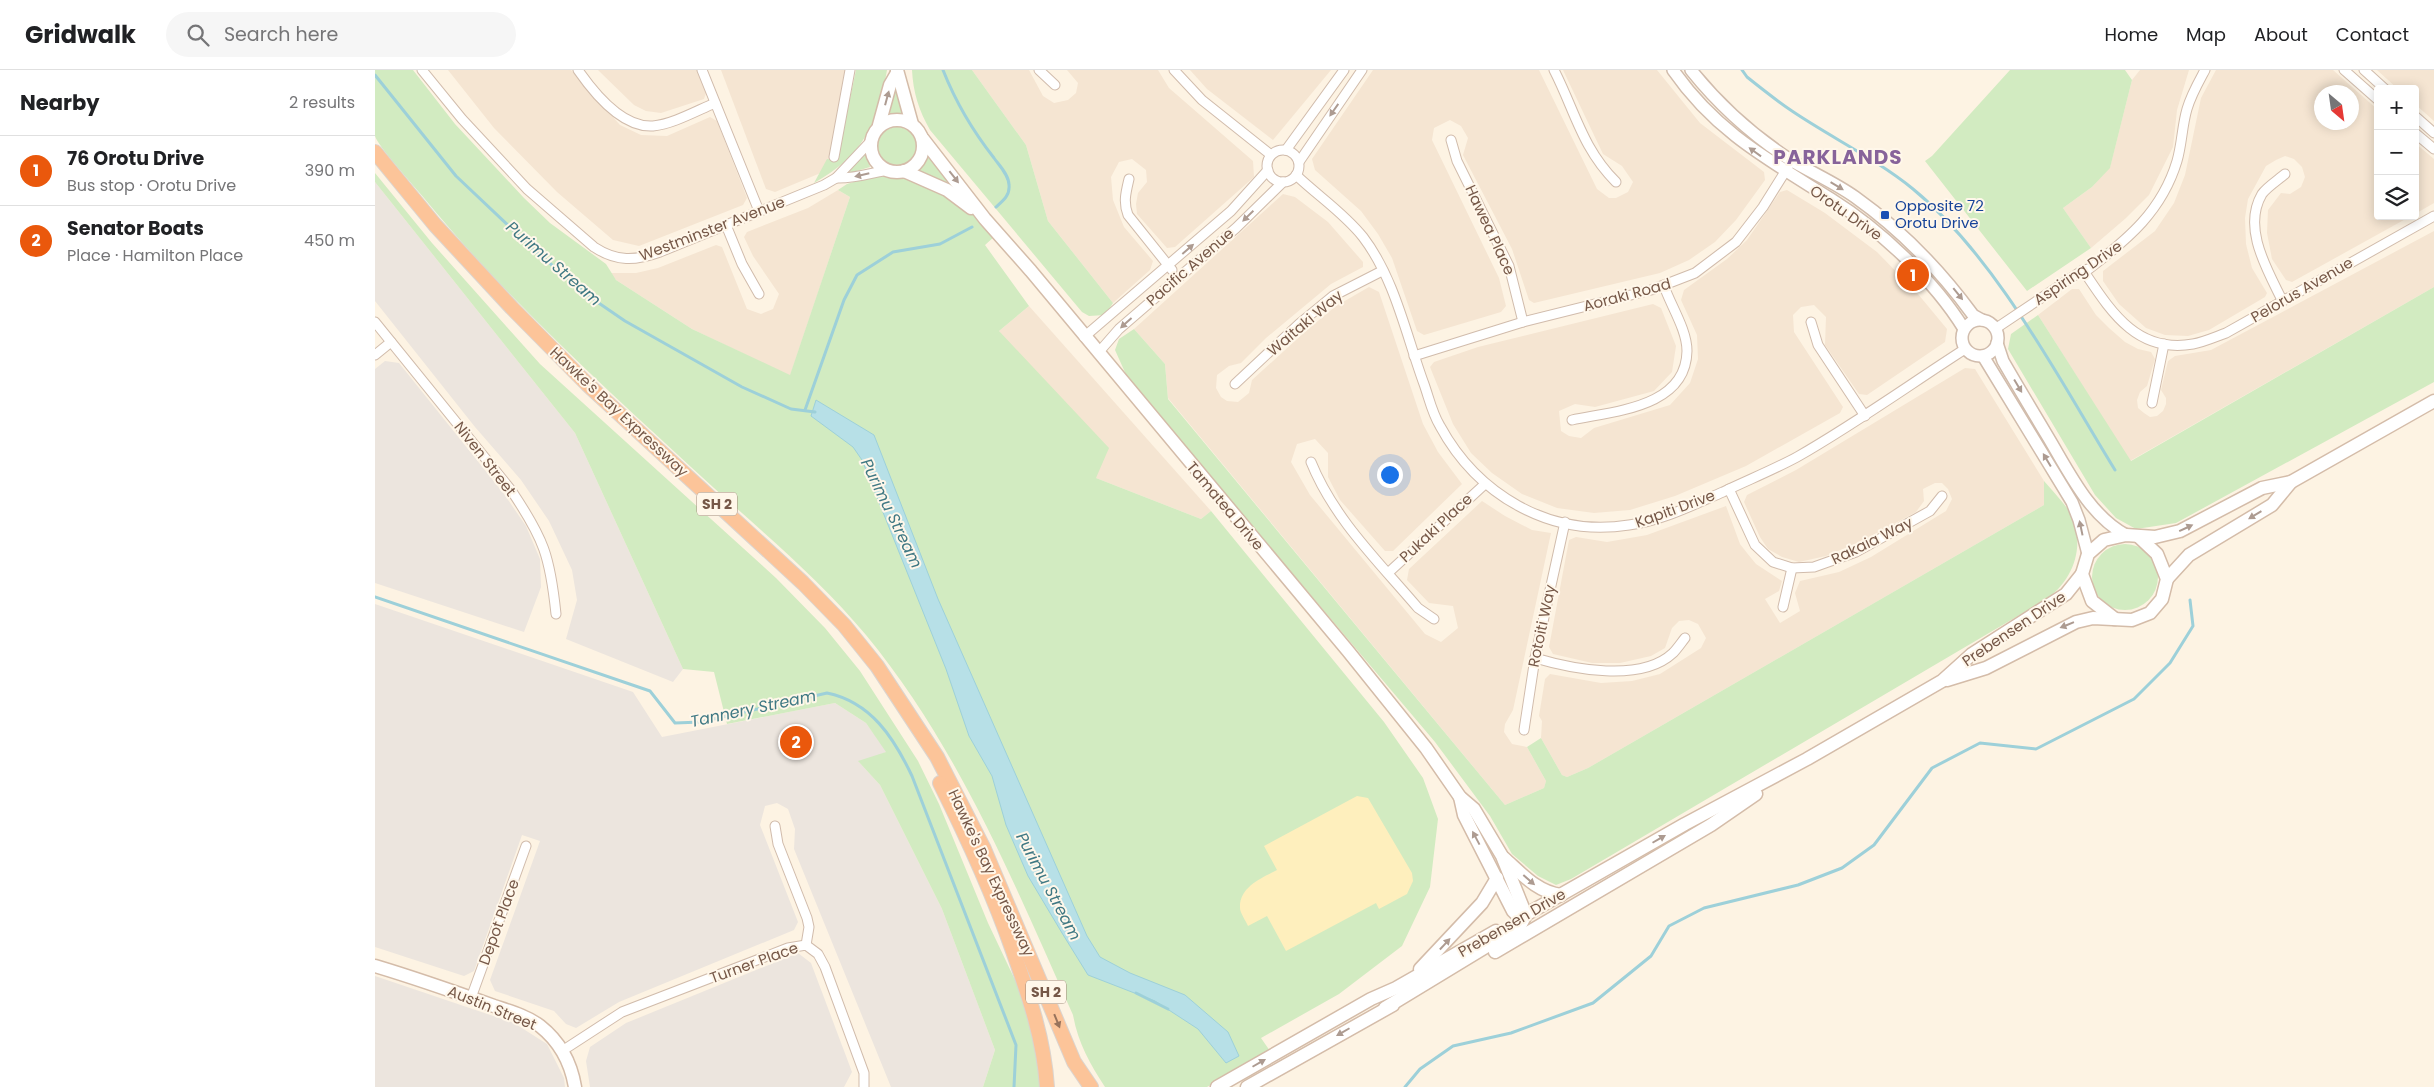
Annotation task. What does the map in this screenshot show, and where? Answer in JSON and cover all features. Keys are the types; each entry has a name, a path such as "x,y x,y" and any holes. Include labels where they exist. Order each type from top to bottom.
{"highway":[{"name":"Hawke's Bay Expressway","path":"375,152 435,225 512,308 587,384 803,583 844,625 877,666 937,757 975,832 1074,1062 1091,1087"},
{"name":"Hawke's Bay Expressway","path":"375,164 476,283 556,365 811,602 868,668 924,751 994,902 1036,1017 1043,1048 1047,1087"}],"main road":[{"path":"897,71 912,124 923,139 921,157 916,164 904,171 888,170 881,167 873,157 871,142 872,135 879,126 890,86 897,71"},
{"path":"879,126 896,120 912,124"},
{"name":"Tamatea Drive","path":"923,139 985,219 1031,271 1084,337 1348,651 1426,748 1460,797 1474,809 1503,856 1524,917"},
{"name":"Tamatea Drive","path":"904,171 947,190 985,219"},
{"path":"2291,482 2271,505 2189,555 2167,580 2162,599 2150,613 2132,620 2115,619 2092,601 2082,574 2088,554 2104,540 2132,536 2155,537 2181,531 2262,488 2291,482 2434,401"},
{"path":"2132,536 2157,554 2167,580"},
{"name":"Prebensen Drive","path":"1217,1087 1371,999 1396,988 1524,917 1685,824 1807,759 1942,681 1972,654 2066,594 2082,574"},
{"name":"Prebensen Drive","path":"1942,681 1986,668 2075,622 2093,618 2115,619"},
{"name":"Prebensen Drive","path":"1247,1087 1385,1008 1445,979 1529,933 1711,825 1807,759"},
{"name":"Tamatea Drive","path":"1460,797 1464,815 1513,911 1524,917"},
{"path":"1385,1008 1507,935 1520,926 1524,917 1537,917 1639,860 1711,825"},
{"path":"1503,856 1534,884 1550,894 1561,895"},
{"path":"1396,988 1429,962 1482,903 1497,878"},
{"name":"Austin Street","path":"375,966 471,998 538,1024 562,1051 571,1070 575,1087"}],"street":[{"name":"Westminster Avenue","path":"422,70 462,119 527,189 605,254 624,259 645,257 824,185 836,178 871,142"},
{"path":"578,70 615,112 629,122 641,125 653,126 664,123 715,103"},
{"path":"702,70 759,211"},
{"path":"834,157 850,70"},
{"path":"1039,70 1055,85"},
{"path":"1173,70 1202,100 1271,155"},
{"path":"1287,150 1344,70"},
{"path":"1299,162 1295,154 1287,150 1281,150 1271,155 1268,170 1273,178 1283,182 1297,175 1299,162 1362,70"},
{"path":"1554,70 1590,151 1601,168 1616,182"},
{"name":"Orotu Drive","path":"1673,70 1698,102 1719,123 1759,155 1832,200 1885,240 1939,296 1964,329"},
{"name":"Orotu Drive","path":"1691,70 1719,102 1745,127 1791,160 1854,197 1885,221 1929,262 1973,315 1982,320"},
{"name":"Aspiring Drive","path":"1995,329 2083,270 2089,269 2122,244 2142,224 2160,200 2177,160 2187,109 2205,70"},
{"path":"2344,70 2374,96"},
{"path":"2364,70 2381,85"},
{"path":"2419,120 2434,133"},
{"path":"2419,136 2434,149"},
{"name":"Hawea Place","path":"1451,140 1457,162 1509,266 1523,322"},
{"name":"Aoraki Road","path":"1414,356 1523,322 1664,286 1695,273 1736,242 1763,207 1791,160"},
{"name":"Westminster Avenue","path":"836,178 848,178 863,173 888,170"},
{"name":"Pacific Avenue","path":"1084,337 1231,212 1268,170"},
{"path":"2282,300 2263,260 2256,235 2255,213 2263,193 2285,174"},
{"name":"Kapiti Drive","path":"1297,175 1349,222 1363,238 1382,271 1398,305 1438,424 1467,466 1485,484 1525,510 1565,522 1604,527 1629,526 1675,512 1729,489 1797,457 1865,416 1965,349"},
{"path":"1129,180 1125,197 1128,215 1178,277"},
{"name":"Pacific Avenue","path":"1098,353 1119,329 1236,228 1283,182"},
{"name":"Pelorus Avenue","path":"2083,270 2119,321 2133,332 2164,344 2192,344 2225,334 2282,300 2434,216"},
{"path":"726,225 759,294"},
{"name":"Waitaki Way","path":"1235,384 1299,324 1333,296 1382,271"},
{"path":"1572,420 1654,402 1669,391 1679,379 1687,351 1684,336 1664,286"},
{"path":"1997,343 1992,351 1983,356 1971,354 1965,349 1961,340 1964,329 1972,322 1982,320 1991,324 1995,329 2003,361 2073,479 2100,516 2115,529 2132,536"},
{"name":"Niven Street","path":"375,322 511,490 539,533 547,553 552,575 556,614"},
{"path":"1811,322 1818,345 1865,416"},
{"path":"375,355 391,342"},
{"path":"2151,403 2164,344"},
{"path":"1983,356 2072,502 2088,554"},
{"name":"Pukaki Place","path":"1311,462 1329,500 1418,608 1434,619"},
{"name":"Pukaki Place","path":"1388,573 1485,484"},
{"name":"Rakaia Way","path":"1729,489 1755,545 1773,562 1792,568 1814,567 1856,552 1931,511 1942,496"},
{"name":"Rotoiti Way","path":"1524,730 1535,658 1565,522"},
{"path":"1783,607 1792,568"},
{"path":"1535,658 1594,672 1622,671 1657,663 1672,654 1685,638"},
{"path":"775,826 777,844 807,918 809,926 806,945"},
{"name":"Depot Place","path":"471,998 525,846"},
{"name":"Turner Place","path":"562,1051 622,1012 787,948 806,945 818,954 825,966 864,1073 864,1087"}],"shaded area":[{"path":"448,70 571,70 620,125 641,135 667,136 710,117 717,121 747,198 743,205 639,246 613,240 557,192 494,128"},
{"path":"598,70 699,70 707,90 704,99 661,113 646,111 634,105"},
{"path":"721,70 846,70 830,157 823,172 775,192 766,189"},
{"path":"972,70 1029,70 1043,96 1054,103 1068,100 1076,93 1078,83 1067,70 1158,70 1169,88 1253,161 1254,177 1175,247 1167,248 1137,214 1138,193 1147,182 1146,170 1132,159 1119,162 1111,177 1113,200 1124,227 1153,261 1150,270 1113,303 1048,221 1026,145"},
{"path":"1190,70 1331,70 1273,140 1207,89"},
{"path":"1373,70 1539,70 1597,189 1609,198 1616,198 1628,192 1633,182 1622,166 1603,154 1563,70 1657,70 1700,123 1764,172 1765,180 1736,220 1715,242 1689,260 1660,273 1534,303 1529,300 1512,249 1463,155 1468,138 1461,126 1450,120 1434,128 1432,140 1499,278 1506,306 1501,312 1424,335 1417,331 1392,258 1378,234 1361,211 1315,170 1312,159"},
{"path":"2140,70 2189,70 2177,110 2173,147 2149,195 2091,248 2063,208 2092,187 2110,167 2132,80"},
{"path":"2216,70 2333,70 2350,85 2314,85 2314,130 2359,130 2359,93 2374,106 2374,220 2404,220 2292,282 2286,280 2272,259 2267,233 2268,210 2281,193 2290,194 2301,187 2305,177 2302,167 2294,159 2285,156 2276,160 2266,166 2248,199 2245,218 2246,244 2252,268 2267,293 2265,297 2209,330 2188,336 2165,335 2146,328 2119,304 2103,281 2103,271 2155,231 2174,203 2185,175 2201,98"},
{"path":"2377,70 2434,70 2434,121 2419,108 2419,85 2394,85"},
{"path":"2419,146 2434,159 2434,203 2419,212"},
{"path":"375,182 575,433 683,669 673,682 566,639 577,600 572,570 549,521 521,480 475,427 375,301"},
{"path":"838,190 850,197 790,376 692,329 616,280 610,273 636,273 658,268 716,245 722,247 747,309 761,314 773,309 779,294 753,256 744,237 747,232 808,208"},
{"path":"1787,190 1825,213 1877,252 1918,294 1947,329 1945,342 1867,395 1859,394 1825,345 1826,317 1814,305 1801,307 1793,315 1794,332 1843,407 1840,413 1746,466 1675,496 1630,510 1594,513 1557,508 1522,494 1492,473 1471,453 1453,424 1430,367 1434,362 1478,347 1653,304 1661,308 1676,346 1672,372 1654,391 1595,407 1575,404 1559,411 1561,431 1569,436 1581,438 1594,428 1670,405 1690,383 1698,359 1697,335 1681,300 1684,290 1727,259 1747,240 1780,192"},
{"path":"1283,194 1295,197 1328,222 1363,262 1363,267 1331,284 1266,338 1241,363 1229,366 1217,375 1216,388 1221,397 1227,401 1238,402 1249,393 1252,380 1307,330 1336,306 1369,287 1379,292 1423,424 1438,452 1462,484 1393,551 1385,551 1340,500 1328,477 1328,453 1315,439 1297,444 1291,462 1310,495 1425,634 1441,642 1458,628 1453,606 1429,603 1407,580 1409,569 1482,501 1532,530 1551,533 1513,710 1505,724 1504,732 1512,744 1527,747 1546,781 1544,788 1505,805 1168,398 1165,364 1134,329"},
{"path":"2434,231 2434,287 2130,461 2038,315 2072,289 2079,289 2096,315 2125,342 2138,349 2151,352 2155,359 2147,386 2140,392 2137,400 2138,408 2144,413 2150,417 2157,416 2163,411 2166,404 2166,398 2161,390 2168,361 2175,356 2211,350"},
{"path":"1029,306 1211,511 1201,519 1096,478 999,331"},
{"path":"385,361 399,363 504,494 526,526 540,559 541,587 524,632 375,583 375,369"},
{"path":"1965,368 1975,369 2044,481 2044,505 1588,768 1567,777 1562,775 1541,738 1542,721 1539,716 1545,679 1550,674 1601,683 1632,681 1660,674 1701,648 1706,638 1698,624 1689,620 1679,621 1672,628 1665,648 1651,656 1620,663 1592,663 1553,654 1549,647 1569,540 1576,537 1607,542 1647,535 1726,506 1740,544 1756,564 1782,581 1779,591 1765,599 1780,623 1800,611 1795,593 1800,581 1839,572 1871,557 1946,511 1952,499 1948,489 1942,483 1935,483 1923,489 1924,501 1916,512 1862,541 1826,556 1799,562 1782,557 1768,549 1760,537 1744,502 1747,495 1796,470"},
{"path":"375,604 633,692 662,737 835,703 866,723 887,752 859,762 880,785 942,909 995,1050 983,1087 891,1087 794,849 795,829 788,809 777,803 765,806 760,825 798,922 794,930 619,1002 576,1028 566,1024 554,1011 495,991 490,980 540,841 522,835 474,971 464,976 375,947"},
{"path":"798,953 811,963 852,1072 844,1087 590,1087 586,1061 590,1047 626,1023"},
{"path":"375,976 514,1023 547,1044 564,1078 565,1087 375,1087"}],"green space":[{"path":"375,70 413,70 455,124 524,198 550,223 606,264 616,280 692,329 790,375 850,197 838,190 847,184 867,178 894,175 917,178 969,207 995,236 985,245 1029,306 999,331 1109,448 1096,478 1201,519 1211,511 1384,722 1423,778 1438,819 1430,887 1402,946 1339,994 1261,1038 1270,1051 1207,1087 1105,1087 1085,1053 1073,1015 1029,916 982,818 957,770 899,678 866,635 831,596 564,348 527,312 457,237 377,141 375,136"},
{"path":"856,70 887,70 879,106 873,122 856,149 831,173 814,183 827,159 837,160"},
{"path":"912,70 972,70 1026,145 1048,221 1113,303 1105,315 1089,316 1082,312 930,130 917,101"},
{"path":"2010,70 2125,70 2132,80 2110,168 2092,187 2063,208 2091,248 2027,291 1925,161 1932,156"},
{"path":"896,86 904,116 888,113"},
{"path":"897,127 911,132 916,146 911,160 897,165 883,160 878,146 883,132"},
{"path":"929,152 951,185 916,171 923,164 926,154"},
{"path":"863,154 866,154 870,167 847,174"},
{"path":"375,173 432,243 540,364 776,578 825,628 860,671 918,761 939,804 988,923 1026,1003 1036,1045 1041,1087 983,1087 995,1050 942,909 880,785 858,761 886,752 866,723 835,703 727,724 714,672 683,669 575,433 375,182"},
{"path":"2434,287 2434,382 2176,523 2136,529 2116,518 2095,495 2008,349 2011,334 2038,315 2131,461"},
{"path":"1134,329 1165,364 1168,399 1505,805 1544,788 1546,781 1527,747 1541,738 1562,775 1567,777 1588,768 2044,505 2044,481 2067,508 2073,521 2077,533 2075,559 2071,571 2064,582 2045,600 1571,879 1556,885 1538,876 1512,854 1490,816 1435,742 1128,379 1115,350 1119,339"},
{"path":"2125,544 2138,547 2148,554 2155,564 2158,577 2155,590 2148,600 2138,607 2125,610 2112,607 2102,600 2095,590 2092,577 2095,564 2102,554 2112,547"}],"sand":[{"path":"1357,796 1368,798 1412,873 1413,881 1407,894 1379,909 1376,903 1286,951 1267,916 1248,926 1240,910 1243,894 1247,889 1258,880 1277,870 1264,846"}],"water":[{"path":"816,400 874,435 938,599 1087,936 1100,957 1130,973 1185,995 1228,1032 1239,1056 1226,1063 1198,1029 1155,1001 1088,975 1028,876 1006,825 992,776 969,736 946,669 862,460 853,447 811,416"}],"waterway":[{"path":"943,70 965,116 1009,181 1007,195 996,207"},
{"path":"1742,70 1747,77 1786,107 1899,178 1943,217 1972,249 1999,284 2048,359 2115,470"},
{"name":"Purimu Stream","path":"375,75 456,176 532,248 587,295 625,321 742,387 791,409 815,412"},
{"path":"805,410 844,300 857,275 893,252 940,244 972,227"},
{"name":"Tannery Stream","path":"375,597 650,691 675,723 701,722 827,693 856,704 868,713 889,735 912,776 1016,1045 1014,1087"},
{"path":"1405,1087 1420,1069 1453,1046 1511,1033 1593,1003 1651,956 1669,926 1704,908 1798,885 1842,868 1874,845 1932,768 1980,743 2036,749 2134,699 2170,663 2193,626 2190,600"},
{"name":"Purimu Stream","path":"1136,993 1168,1009"}],"place":[{"name":"Opposite 72 Orotu Drive","path":"1885,215"},
{"name":"76 Orotu Drive","path":"1913,275"},
{"name":"Senator Boats","path":"796,742"}],"district":[{"name":"PARKLANDS","path":"1838,157"}]}
